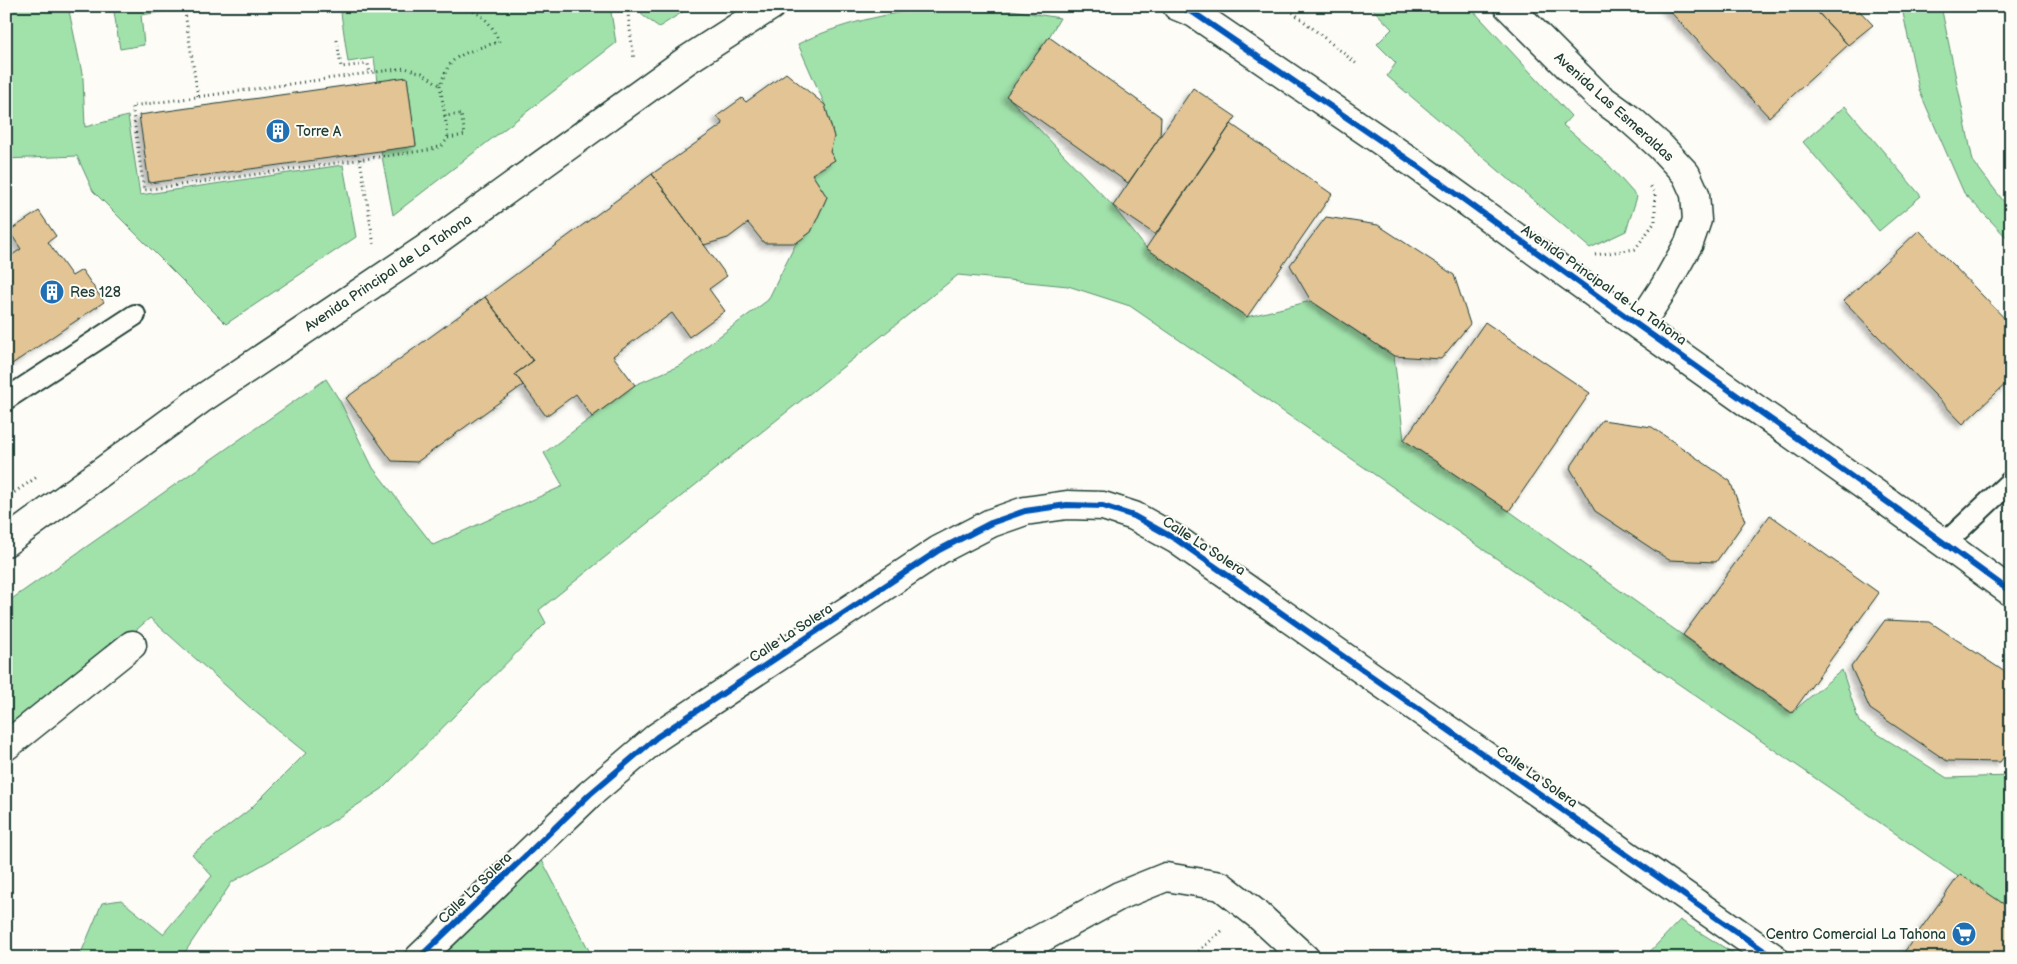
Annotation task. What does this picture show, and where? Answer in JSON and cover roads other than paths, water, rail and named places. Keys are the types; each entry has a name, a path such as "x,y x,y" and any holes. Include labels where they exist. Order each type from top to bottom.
{"street":[{"name":"Avenida Principal de La Tahona","path":"6,542 200,400 425,249 687,60 771,6"},
{"name":"Avenida Principal de La Tahona","path":"1177,6 1194,13 1416,165 2011,592"},
{"name":"Avenida Las Esmeraldas","path":"1508,6 1598,96 1631,120 1660,146 1686,174 1695,194 1696,220 1689,243 1665,286 1639,326"},
{"name":"Calle La Solera","path":"419,958 590,794 657,737 939,550 990,522 1025,511 1067,505 1103,506 1134,516 1177,540 1774,958"},
{"path":"6,746 132,645"},
{"path":"1005,958 1119,896 1166,877 1222,886 1258,915 1305,958"}],"lane":[{"path":"6,399 135,315"},
{"path":"1944,544 2011,481"}],"place":[{"name":"Torre A","path":"278,131"},
{"name":"Res 128","path":"52,292"},
{"name":"Centro Comercial La Tahona","path":"1964,934"}]}
